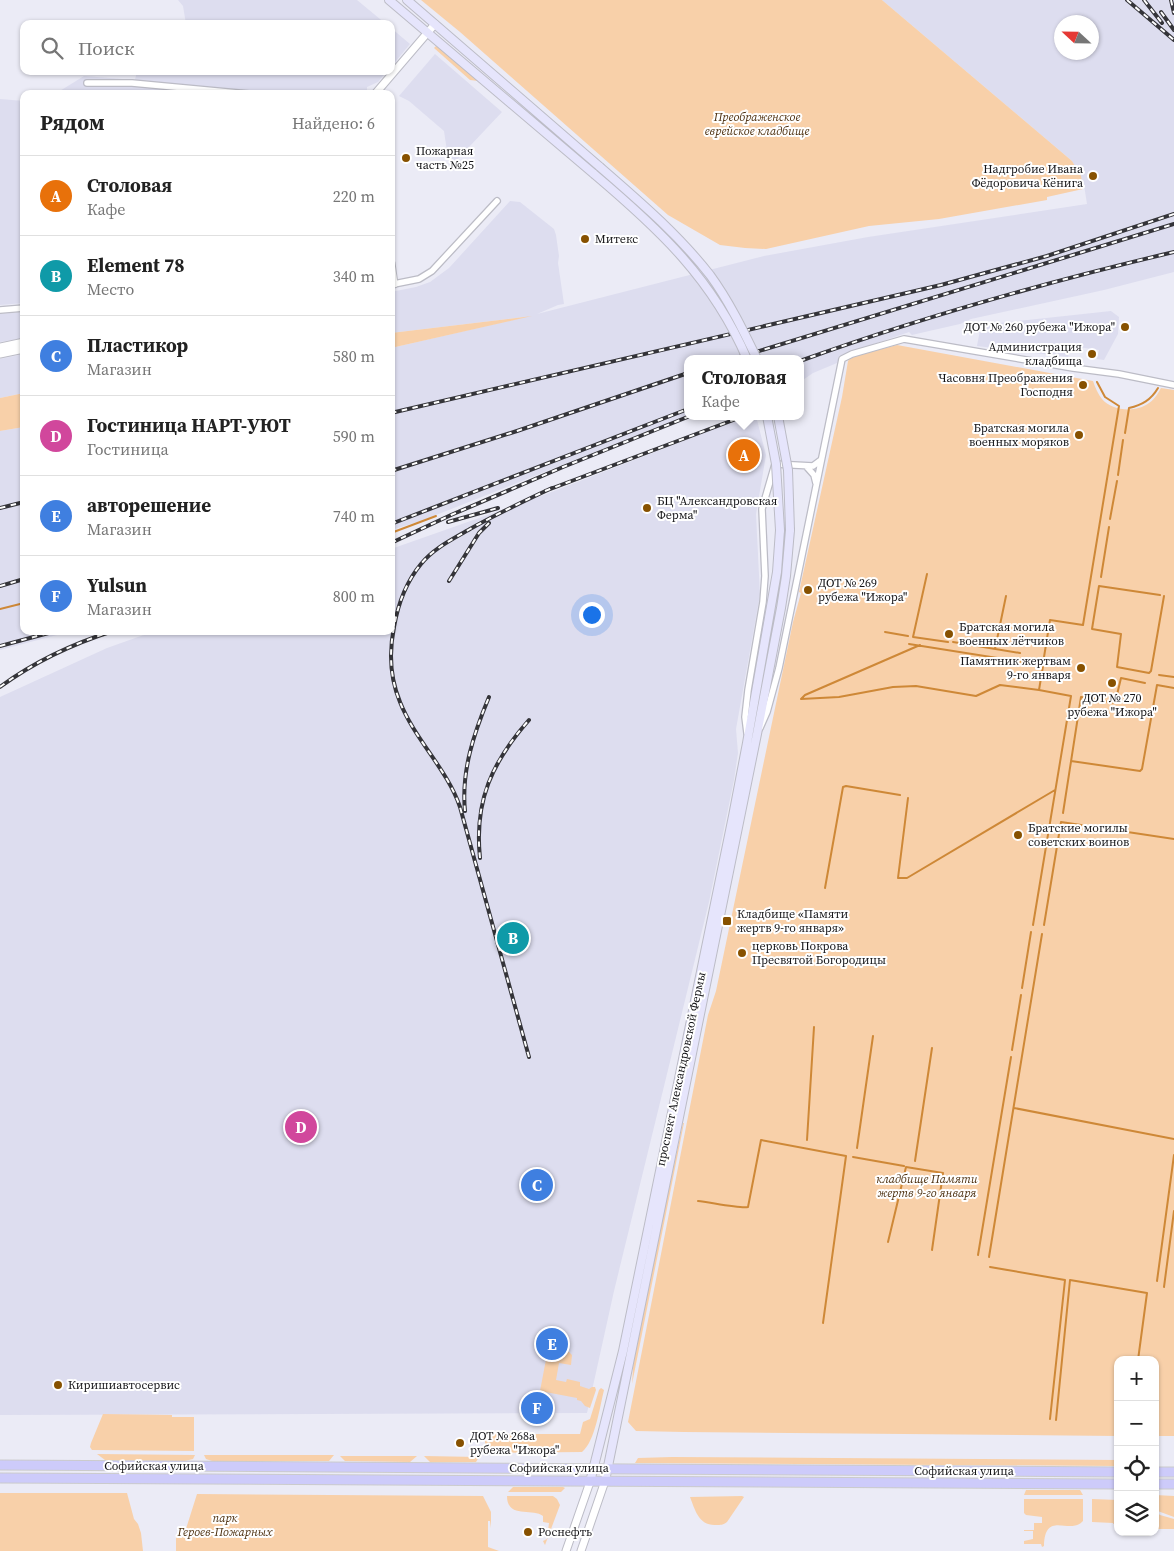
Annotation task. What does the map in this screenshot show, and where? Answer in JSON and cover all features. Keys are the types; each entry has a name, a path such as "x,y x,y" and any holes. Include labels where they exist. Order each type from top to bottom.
{"main road":[{"path":"389,0 654,226 692,267 728,319 745,355"},
{"path":"407,0 563,134 675,235 710,275 736,316 755,355"},
{"name":"проспект Александровской Фермы","path":"590,1482 623,1351 747,743 777,572 780,530 774,445 768,420"},
{"name":"проспект Александровской Фермы","path":"605,1481 757,734 786,576 790,530 790,494 788,470 779,420"},
{"name":"Софийская улица","path":"0,1465 1114,1472"},
{"path":"1159,1472 1174,1472"},
{"name":"Софийская улица","path":"0,1478 1114,1484"},
{"path":"1159,1484 1174,1484"}],"street":[{"path":"395,70 435,24"},
{"path":"378,90 391,75"},
{"path":"87,83 132,83 207,90"},
{"path":"395,283 419,279 432,271 497,201"},
{"path":"0,310 20,308"},
{"path":"757,734 767,712 774,687 842,359 852,354 904,339 1174,385"},
{"path":"0,347 20,343"},
{"path":"0,354 20,350"},
{"path":"747,743 745,717 763,602 765,576 761,516 766,490 775,464 813,466 822,458"},
{"path":"806,466 814,475 817,486"},
{"path":"581,1551 605,1481"},
{"path":"566,1551 590,1482"}],"shaded area":[{"path":"178,0 357,0 381,20 185,20 183,6"},
{"path":"882,0 1174,0 1174,272 1104,290 971,319 960,324 912,335 909,332 839,356 837,363 813,373 804,379 804,355 684,355 684,417 421,521 395,529 395,347 525,317 395,333 395,291 430,282 449,268 510,201 520,202 554,229 556,235 564,304 537,314 764,256 868,237 1087,204 1084,185 1072,161"},
{"path":"395,31 410,44 395,62"},
{"path":"435,54 502,112 453,164 449,165 444,131 409,101 399,96"},
{"path":"136,75 384,75 378,82 367,87 367,90 61,90 84,76 135,80"},
{"path":"0,99 20,101 20,303 0,305"},
{"path":"1111,311 1119,317 1118,334 1104,360 1097,359 1099,350 1071,346 1068,357 977,346 981,325"},
{"path":"20,312 20,339 0,342 0,314"},
{"path":"20,355 20,394 0,398 0,359"},
{"path":"738,420 757,420 766,455 756,514 760,595 736,729 738,753 734,780 709,902 614,1291 587,1413 0,1415 0,697 107,648 144,635 395,635 395,548 536,498"},
{"path":"20,428 20,635 57,635 0,650 0,431"}],"green space":[{"name":"Преображенское еврейское кладбище","path":"421,0 882,0 1072,161 1081,176 1083,189 1047,197 1047,200 939,219 869,226 766,249 720,245 668,215"},
{"path":"436,46 478,81 470,80 434,48"},
{"path":"532,316 395,347 395,333"},
{"name":"кладбище Памяти жертв 9-го января","path":"897,345 1093,381 1099,395 1106,403 1124,409 1144,406 1153,400 1161,388 1174,390 1174,1436 1159,1436 1159,1356 1114,1356 1114,1436 636,1431 628,1422 708,1015 716,991 793,622 801,593 799,592 842,397 848,361 851,357"},
{"path":"20,394 20,428 0,431 0,398"},
{"path":"684,1123 632,1384 634,1353"},
{"path":"548,1349 569,1352 572,1355 571,1365 559,1363 556,1380 566,1382 567,1379 580,1382 580,1386 589,1389 595,1387 596,1390 590,1408 577,1400 577,1398 540,1391"},
{"path":"601,1388 604,1390 596,1423 587,1447 582,1452 485,1453 485,1440 492,1434 580,1434 583,1422 590,1419"},
{"path":"103,1414 194,1417 194,1451 92,1450 90,1447 91,1443"},
{"path":"97,1454 195,1455 193,1459 185,1461 105,1460"},
{"path":"204,1455 334,1455 329,1461 212,1461 206,1459"},
{"path":"340,1456 417,1456 410,1462 345,1461"},
{"path":"424,1456 479,1457 476,1462 430,1462"},
{"path":"638,1458 1114,1460 1114,1466 635,1463"},
{"path":"513,1487 565,1488 561,1492 508,1492"},
{"path":"1026,1490 1080,1490 1083,1495 1024,1495"},
{"path":"0,1493 127,1493 134,1519 141,1533 143,1551 0,1551"},
{"name":"парк Героев-Пожарных","path":"197,1494 483,1496 491,1512 491,1528 490,1521 488,1521 488,1547 499,1551 176,1551 176,1537 181,1536 185,1532"},
{"path":"1159,1495 1174,1496 1174,1517 1159,1511"},
{"path":"507,1496 553,1496 557,1499 560,1505 545,1545 543,1541 547,1539 549,1523 543,1522 543,1516 538,1514 521,1512 511,1508"},
{"path":"690,1497 744,1497 727,1522 722,1525 710,1525 698,1516"},
{"path":"1024,1499 1083,1499 1083,1521 1078,1525 1072,1526 1053,1526 1045,1535 1044,1546 1042,1547 1041,1544 1024,1544 1024,1541 1033,1539 1033,1531 1024,1530 1034,1530 1034,1523 1042,1523 1042,1517 1026,1515 1024,1513"},
{"path":"1092,1499 1114,1500 1114,1524 1092,1522"},
{"path":"1159,1514 1174,1519 1174,1529 1159,1529"}],"waterway":[{"path":"1044,657 1050,620 1083,625 1119,406 1105,397 1097,382"},
{"path":"1125,433 1129,408 1146,401 1158,388"},
{"path":"1118,475 1123,440"},
{"path":"1110,519 1117,481"},
{"path":"395,531 436,516"},
{"path":"1101,577 1109,527"},
{"path":"927,574 913,637 948,642"},
{"path":"1160,595 1099,586 1092,629 1121,634 1117,667 1149,673 1151,671 1164,596"},
{"path":"995,649 1006,596"},
{"path":"0,609 20,604"},
{"path":"885,632 908,636"},
{"path":"953,642 1020,653"},
{"path":"909,644 1036,664"},
{"path":"801,699 805,695 920,645"},
{"path":"1033,925 1071,696 1039,690 1043,666"},
{"path":"1159,675 1174,677"},
{"path":"1063,813 1081,697 1115,703 1121,678 1145,683"},
{"path":"801,699 839,697 893,687 916,686 976,696 1000,685 1039,690"},
{"path":"1071,761 1140,771 1142,769 1157,685 1174,688"},
{"path":"825,888 843,787 900,795"},
{"path":"908,798 898,878 907,878 1055,790"},
{"path":"1044,925 1061,822 1174,839"},
{"path":"1022,988 1031,932"},
{"path":"989,1257 1042,934"},
{"path":"1012,1050 1021,995"},
{"path":"807,1140 814,1027"},
{"path":"857,1148 873,1036"},
{"path":"915,1161 932,1048"},
{"path":"978,1255 1011,1057"},
{"path":"1014,1108 1174,1139"},
{"path":"698,1201 748,1207 761,1140 846,1156 823,1323"},
{"path":"1157,1281 1174,1155"},
{"path":"853,1157 904,1166"},
{"path":"888,1242 906,1167 943,1173 932,1250"},
{"path":"1164,1287 1174,1211"},
{"path":"990,1267 1065,1280 1050,1419"},
{"path":"1056,1420 1070,1280 1147,1293 1139,1356"}],"railway":[{"path":"1127,0 1174,40"},
{"path":"1144,0 1162,23"},
{"path":"1171,0 1174,13"},
{"path":"1161,12 1174,30"},
{"path":"395,412 941,285 1047,256 1174,214"},
{"path":"746,355 1174,224"},
{"path":"804,360 985,301 1174,252"},
{"path":"395,470 684,374"},
{"path":"395,522 684,411"},
{"path":"395,541 563,467 684,418"},
{"path":"545,491 733,420"},
{"path":"395,622 403,594 411,578 426,558 444,544 470,529 552,488"},
{"path":"0,508 20,503"},
{"path":"448,522 498,508"},
{"path":"449,581 479,533 489,523"},
{"path":"0,586 20,580"},
{"path":"0,646 41,635"},
{"path":"0,687 54,654 102,635"},
{"path":"392,635 391,665 394,684 406,716 447,780 460,807 529,1057"},
{"path":"465,811 465,781 470,752 478,724 489,697"},
{"path":"480,858 480,818 488,783 505,751 529,720"}],"place":[{"name":"Пожарная часть №25","path":"406,158"},
{"name":"Надгробие Ивана Фёдоровича Кёнига","path":"1093,176"},
{"name":"Митекс","path":"585,239"},
{"name":"ДОТ № 260 рубежа \"Ижора\"","path":"1125,327"},
{"name":"Администрация кладбища","path":"1092,354"},
{"name":"Часовня Преображения Господня","path":"1083,385"},
{"name":"Братская могила военных моряков","path":"1079,435"},
{"name":"Столовая","path":"744,455"},
{"name":"БЦ \"Александровская Ферма\"","path":"647,508"},
{"name":"ДОТ № 269 рубежа \"Ижора\"","path":"808,590"},
{"name":"Братская могила военных лётчиков","path":"949,634"},
{"name":"Памятник жертвам 9-го января","path":"1081,668"},
{"name":"ДОТ № 270 рубежа \"Ижора\"","path":"1112,683"},
{"name":"Братские могилы советских воинов","path":"1018,835"},
{"name":"Кладбище «Памяти жертв 9-го января»","path":"727,921"},
{"name":"Element 78","path":"513,938"},
{"name":"церковь Покрова Пресвятой Богородицы","path":"742,953"},
{"name":"Гостиница НАРТ-УЮТ","path":"301,1127"},
{"name":"Пластикор","path":"537,1185"},
{"name":"авторешение","path":"552,1344"},
{"name":"Киришиавтосервис","path":"58,1385"},
{"name":"Yulsun","path":"537,1408"},
{"name":"ДОТ № 268а рубежа \"Ижора\"","path":"460,1443"},
{"name":"Роснефть","path":"528,1532"}]}
